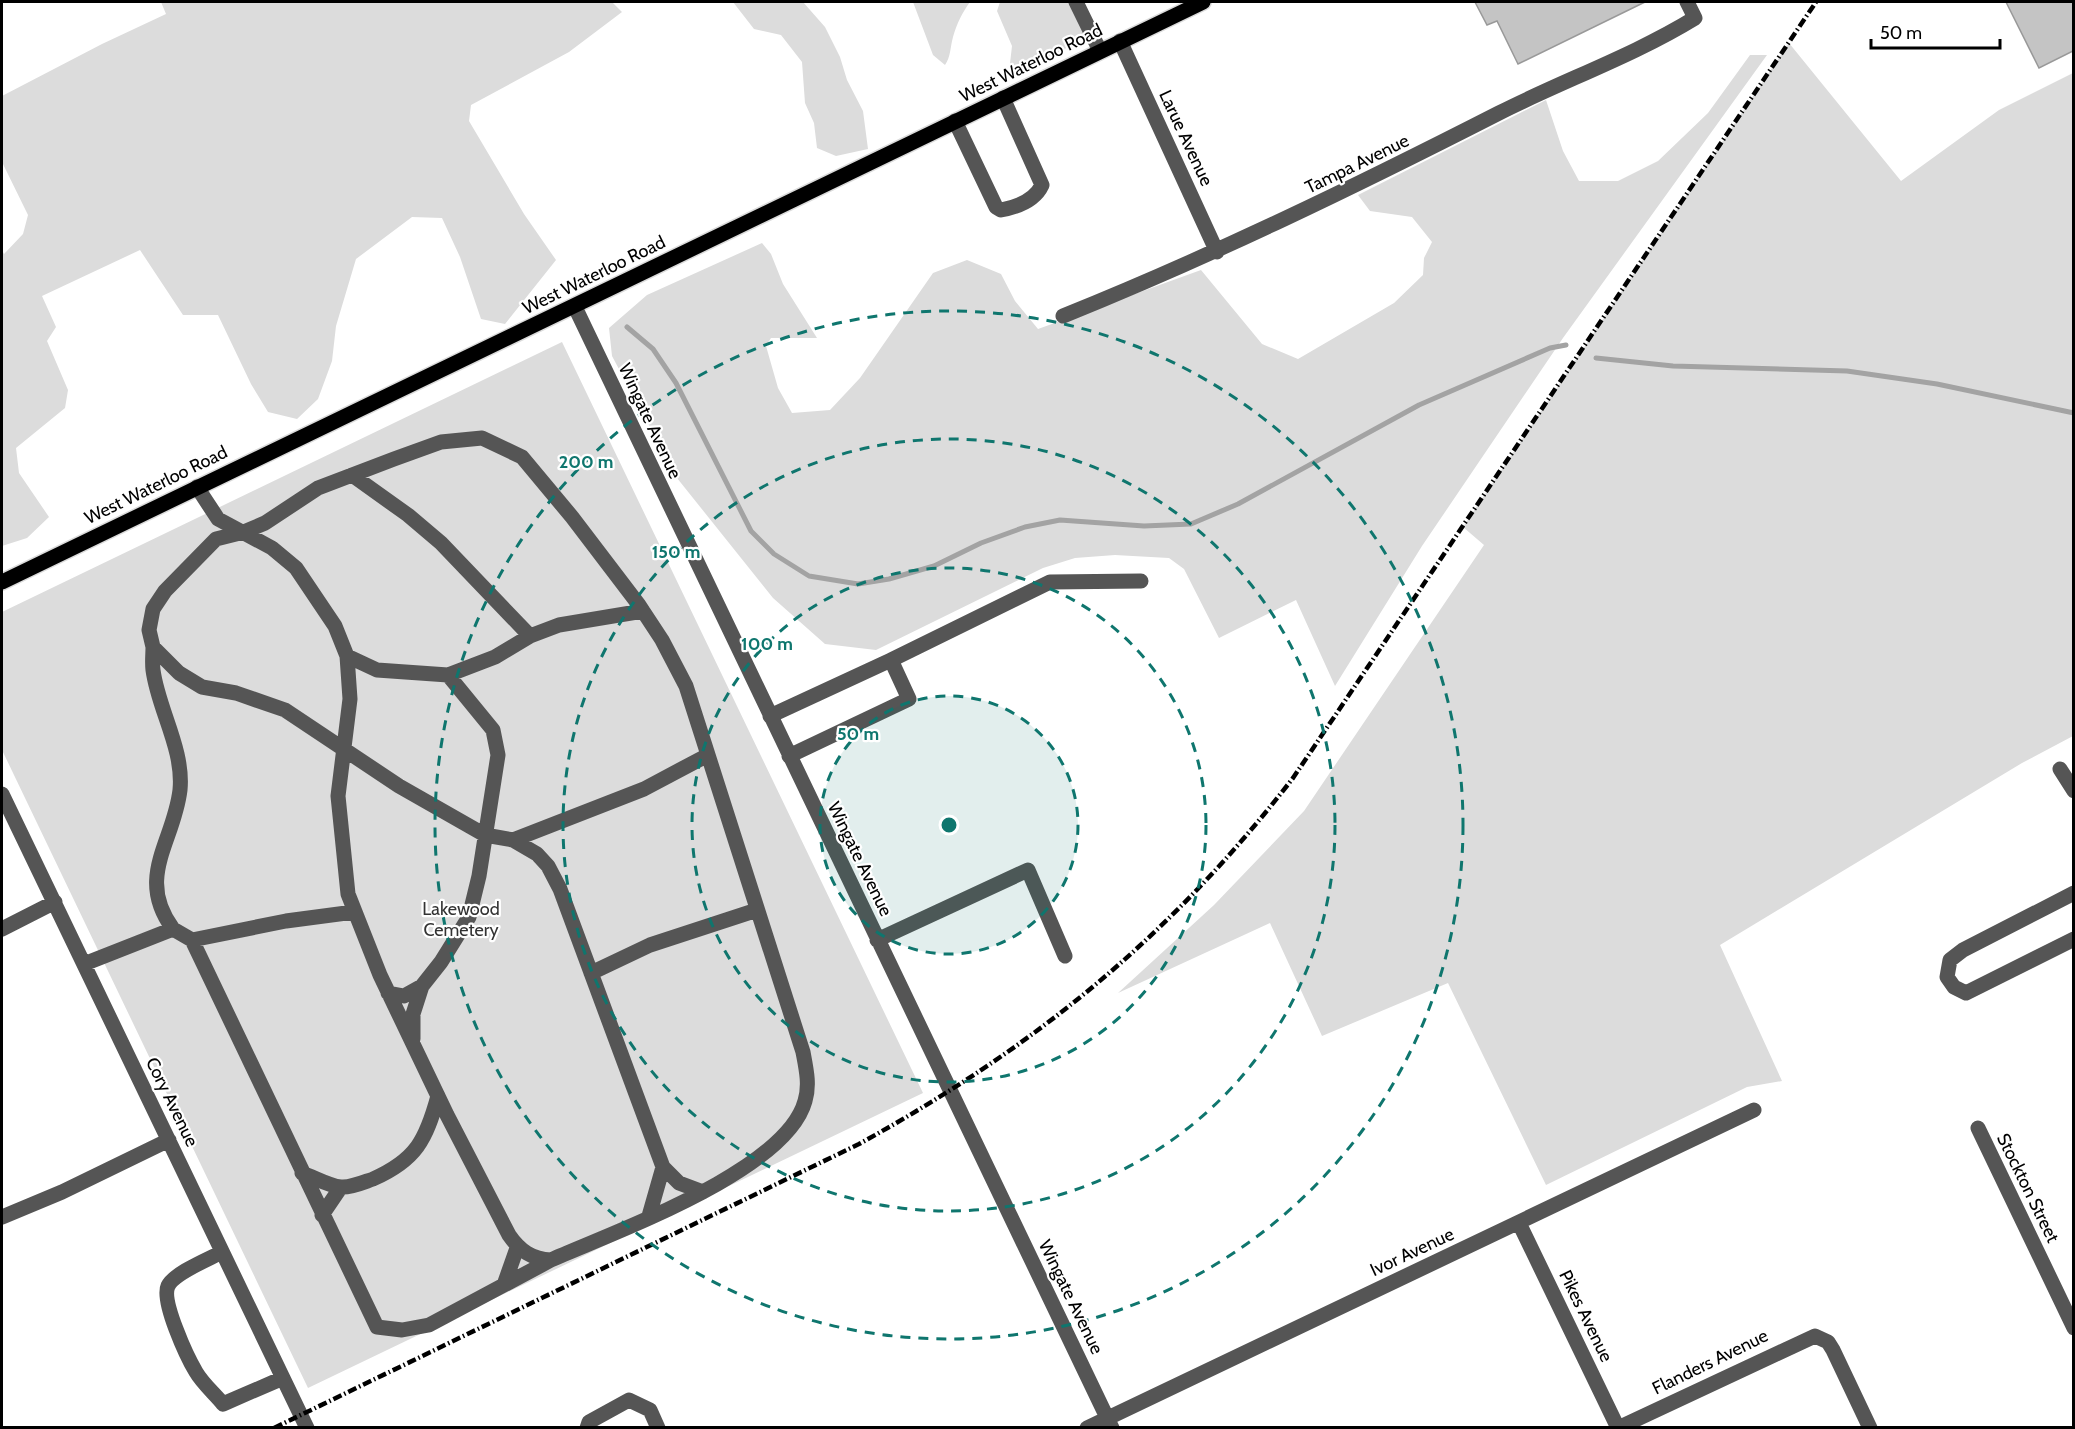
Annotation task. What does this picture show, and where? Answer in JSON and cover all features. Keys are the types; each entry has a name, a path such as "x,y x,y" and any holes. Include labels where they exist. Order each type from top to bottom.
{"main road":[{"name":"West Waterloo Road","path":"2,582 1203,2"}],"street":[{"path":"1076,2 1100,51"},
{"name":"Tampa Avenue","path":"1063,316 1217,252 1439,146 1519,104 1663,38 1695,18 1687,2"},
{"name":"Larue Avenue","path":"1120,41 1217,252"},
{"path":"955,121 996,207 1001,210 1015,207 1038,193 1042,185 1003,98"},
{"name":"Wingate Avenue","path":"575,307 1110,1422"},
{"path":"482,438 522,457 572,517 643,611 662,640 686,686 803,1052 808,1079 805,1102 789,1130 760,1157 702,1192 505,1282 429,1325 402,1330 377,1327 192,940 173,929 164,917 155,884 159,857 180,789 179,769 153,670 153,647 149,630 153,609 165,591 216,539 244,532 265,523 318,488 352,475 441,442 482,438"},
{"path":"352,475 408,515 441,543 530,636"},
{"path":"197,487 218,519 272,548 296,568 335,626 347,656 350,699 338,796 340,839 348,894 354,912 388,993 438,1096 518,1248 536,1259 551,1260"},
{"path":"770,716 1050,582 1141,581"},
{"path":"347,656 376,670 448,675 495,657 530,636 559,625 643,611"},
{"path":"153,647 179,673 202,687 236,693 285,710 399,786 485,835 513,840 537,854 548,866 560,889 663,1167 679,1184 702,1192"},
{"path":"789,756 909,699 891,660"},
{"path":"413,1044 413,1014 422,986 441,962 469,917 498,754 493,730 448,675"},
{"path":"513,840 644,789 708,755"},
{"path":"2060,769 2073,791"},
{"name":"Cory Avenue","path":"2,794 307,1428"},
{"path":"877,940 1028,870 1065,956"},
{"path":"2073,893 1963,950 1950,960 1947,977 1954,987 1966,993 2073,939"},
{"path":"2,929 55,902"},
{"path":"591,973 650,945 757,909"},
{"path":"192,940 286,921 354,912"},
{"path":"84,964 173,929"},
{"path":"388,993 404,996 422,986"},
{"path":"302,1173 341,1187 362,1183 390,1171 414,1154 428,1133 438,1096"},
{"name":"Ivor Avenue","path":"1087,1428 1110,1422 1754,1110"},
{"name":"Stockton Street","path":"1978,1128 2073,1328"},
{"path":"2,1217 62,1192 169,1140"},
{"path":"649,1216 663,1167"},
{"path":"322,1215 341,1187"},
{"name":"Pikes Avenue","path":"1519,1223 1618,1428"},
{"path":"505,1282 518,1248"},
{"path":"222,1251 176,1277 168,1285 166,1296 196,1372 224,1404 284,1378"},
{"name":"Flanders Avenue","path":"1618,1428 1800,1341 1815,1336 1820,1337 1833,1350 1870,1428"},
{"path":"587,1428 589,1422 630,1400 650,1410 658,1428"}],"green space":[{"path":"161,2 612,2 622,12 569,52 471,105 469,121 524,214 556,260 505,324 481,319 460,257 442,218 412,217 356,259 336,326 332,361 318,399 297,419 268,412 251,384 218,315 183,315 140,250 42,296 56,327 47,341 68,390 65,408 16,448 19,473 49,517 27,538 2,546 2,250 4,254 23,234 28,215 2,162 2,96 166,14"},
{"path":"733,2 803,2 825,27 840,57 847,80 863,111 868,149 836,156 817,148 814,123 805,103 802,62 781,35 754,29"},
{"path":"913,2 970,2 956,27 945,65 933,55"},
{"path":"1000,2 1076,2 1091,32 1032,70 1009,72 1012,46 997,11"},
{"path":"1789,43 1901,181 1999,110 2073,73 2073,736 2022,763 1720,945 1782,1081 1747,1087 1546,1185 1448,983 1322,1036 1270,923 1118,993 1214,905 1304,811 1484,545 1463,527"},
{"path":"1750,55 1767,55 1563,338 1422,546 1335,686 1296,600 1219,638 1184,569 1169,558 1115,555 1075,558 1043,568 876,650 825,644 773,598 677,478 612,356 609,328 647,295 762,243 771,254 783,284 817,338 771,338 766,346 778,388 792,413 830,410 860,378 933,273 967,260 1001,274 1015,301 1038,329 1201,270 1262,344 1298,359 1394,303 1423,275 1424,258 1432,242 1412,217 1370,211 1358,195 1546,100 1563,151 1579,181 1618,181 1658,161 1708,113"},
{"name":"Lakewood Cemetery","path":"562,342 923,1093 308,1388 2,750 2,612"}],"building":[{"path":"1475,2 1645,2 1518,64 1497,21 1487,25"},
{"path":"2006,2 2073,2 2073,51 2039,68"}],"waterway":[{"path":"627,327 653,349 676,383 751,531 774,554 809,576 858,584 889,579 934,566 981,543 1025,527 1060,520 1144,526 1191,524 1238,504 1419,405 1550,348 1566,345"},
{"path":"1596,358 1673,366 1847,371 1937,384 2074,413"}],"railway":[{"path":"274,1428 859,1144 984,1068 1096,984 1148,938 1198,889 1293,778 1816,2"}]}
